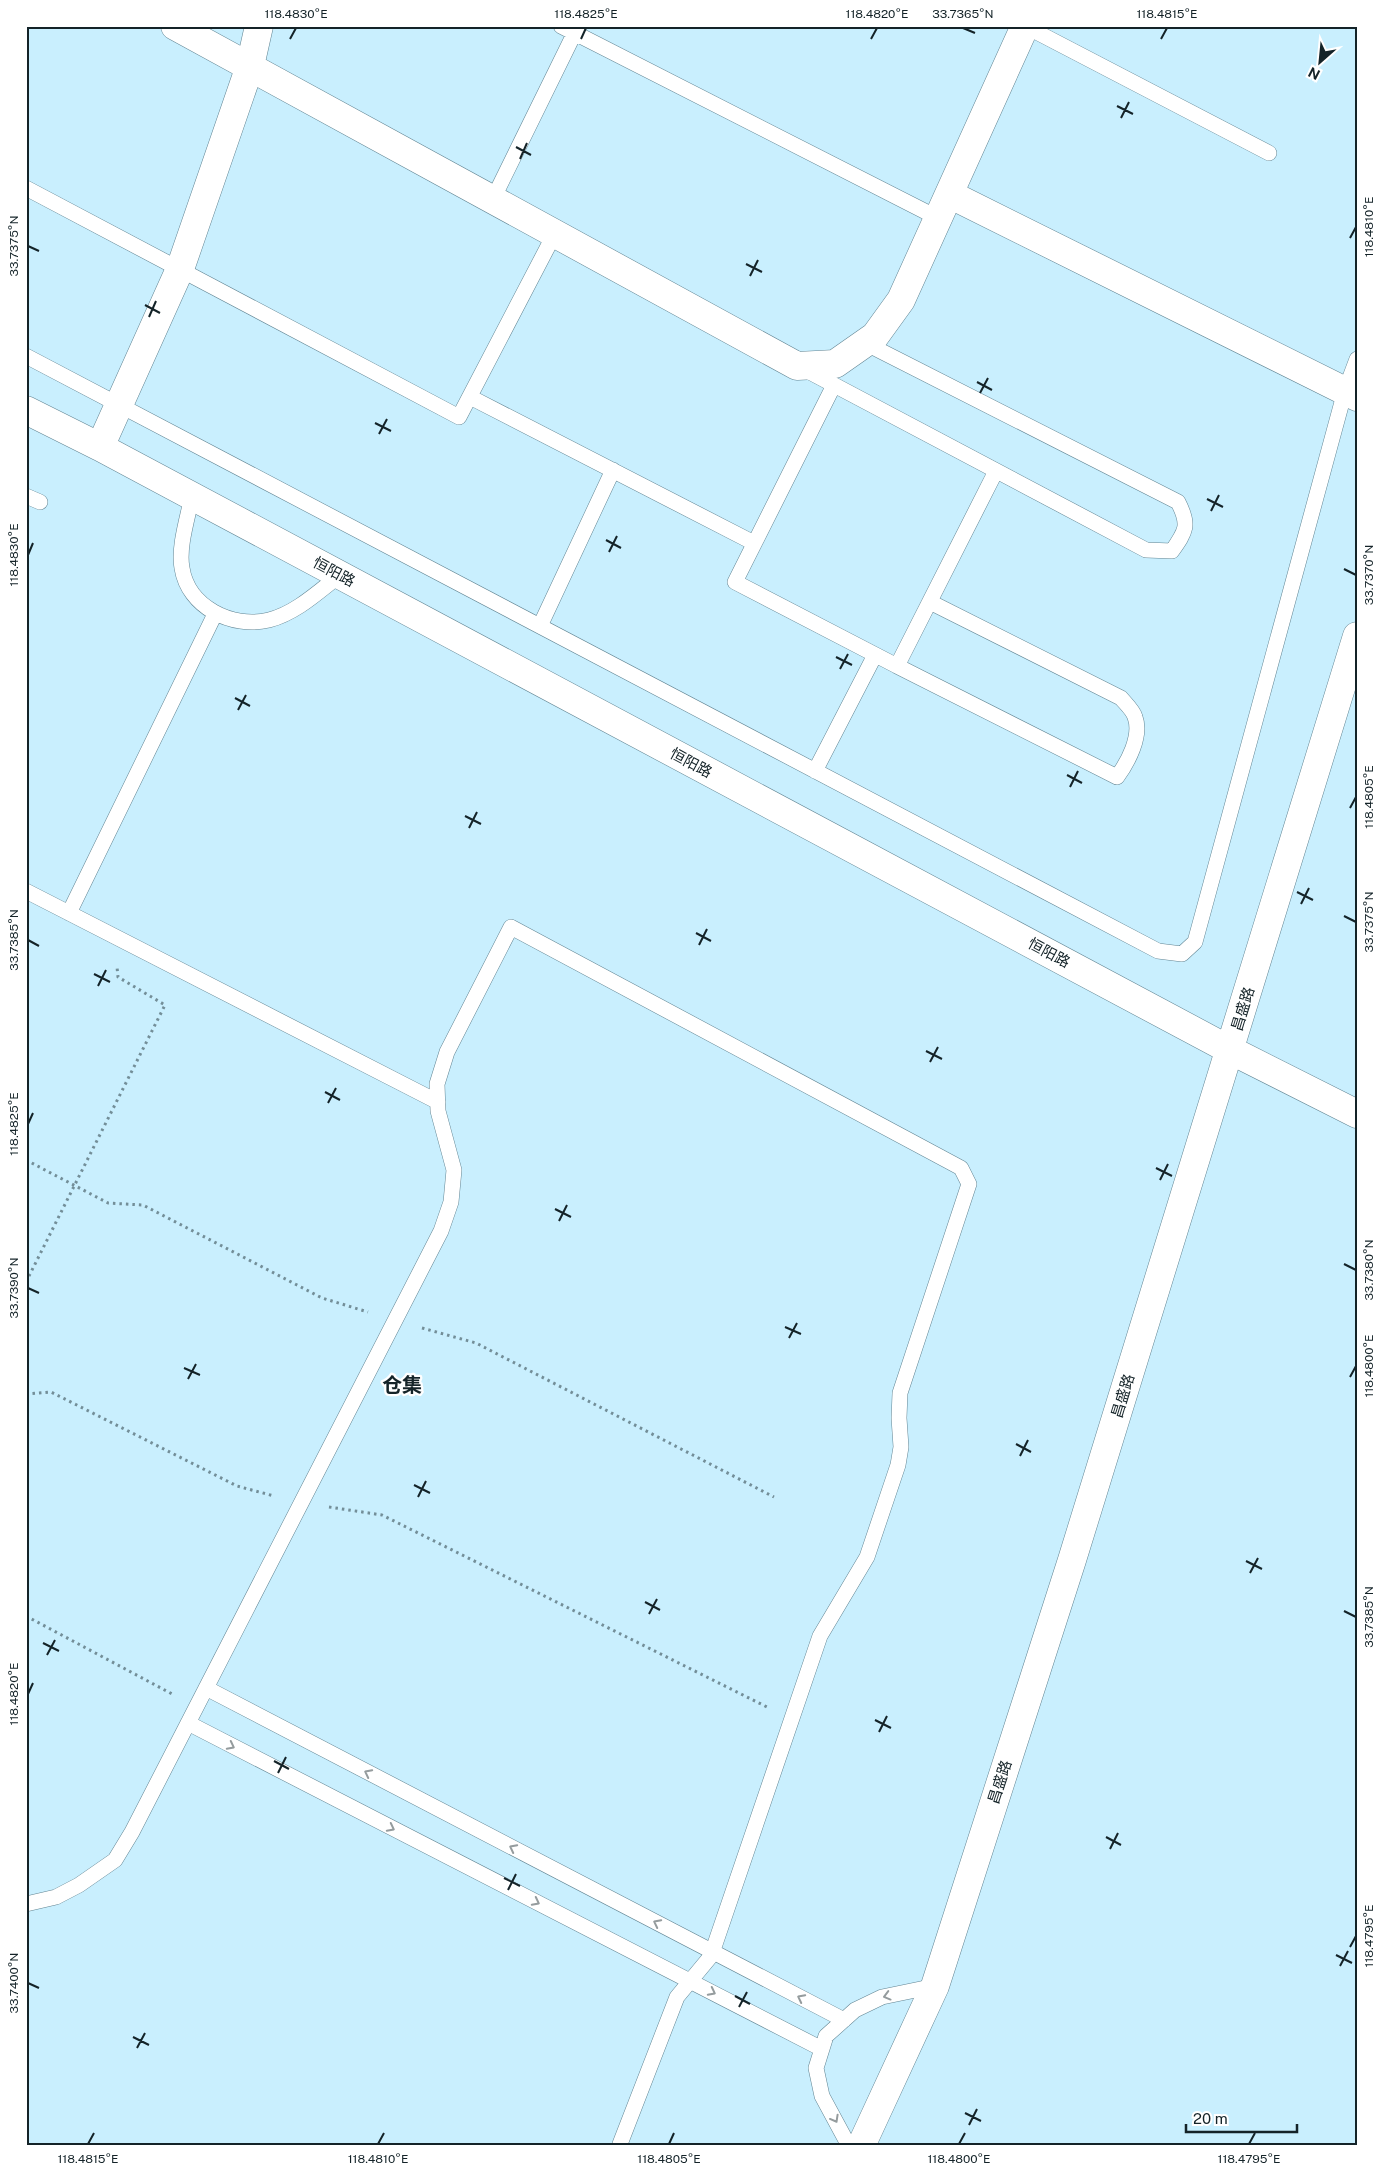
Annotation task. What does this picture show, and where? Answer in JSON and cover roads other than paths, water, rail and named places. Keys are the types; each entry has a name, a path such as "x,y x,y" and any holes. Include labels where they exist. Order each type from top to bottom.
{"street":[{"path":"175,26 797,366 835,364 875,336 901,300 1025,26"},
{"path":"100,447 180,269 250,66 259,26"},
{"path":"949,194 1351,394"},
{"name":"恒阳路","path":"26,410 100,447 1230,1050 1357,1114"},
{"name":"昌盛路","path":"861,2146 935,1986 1072,1560 1357,636"}],"lane":[{"path":"1025,26 1269,153"},
{"path":"493,199 571,28 938,218"},
{"path":"26,188 459,417 555,233"},
{"path":"797,366 1146,550 1172,551 1184,534 1185,516 1178,502 865,343"},
{"path":"26,356 1158,950 1182,954 1195,942 1351,394 1357,359"},
{"path":"834,385 734,582 1118,777 1125,767 1138,731 1135,716 1121,698 930,602"},
{"path":"470,397 754,543"},
{"path":"540,626 613,470"},
{"path":"897,666 996,471"},
{"path":"192,496 184,535 182,567 192,595 215,614 241,621 269,620 296,608 340,576"},
{"path":"68,913 215,614"},
{"path":"816,771 875,654"},
{"path":"26,891 438,1102"},
{"path":"26,1904 56,1897 79,1885 115,1860 132,1832 441,1231 451,1202 454,1170 438,1111 437,1084 447,1052 511,928 961,1168 969,1184 900,1393 901,1448 898,1465 867,1557 820,1636 712,1952 677,1997 620,2144"},
{"path":"206,1688 844,2020"},
{"path":"188,1723 822,2049"},
{"path":"849,2146 822,2096 816,2068 826,2036 855,2010 882,1997 935,1986"}],"district":[{"name":"仓集","path":"402,1385"}]}
